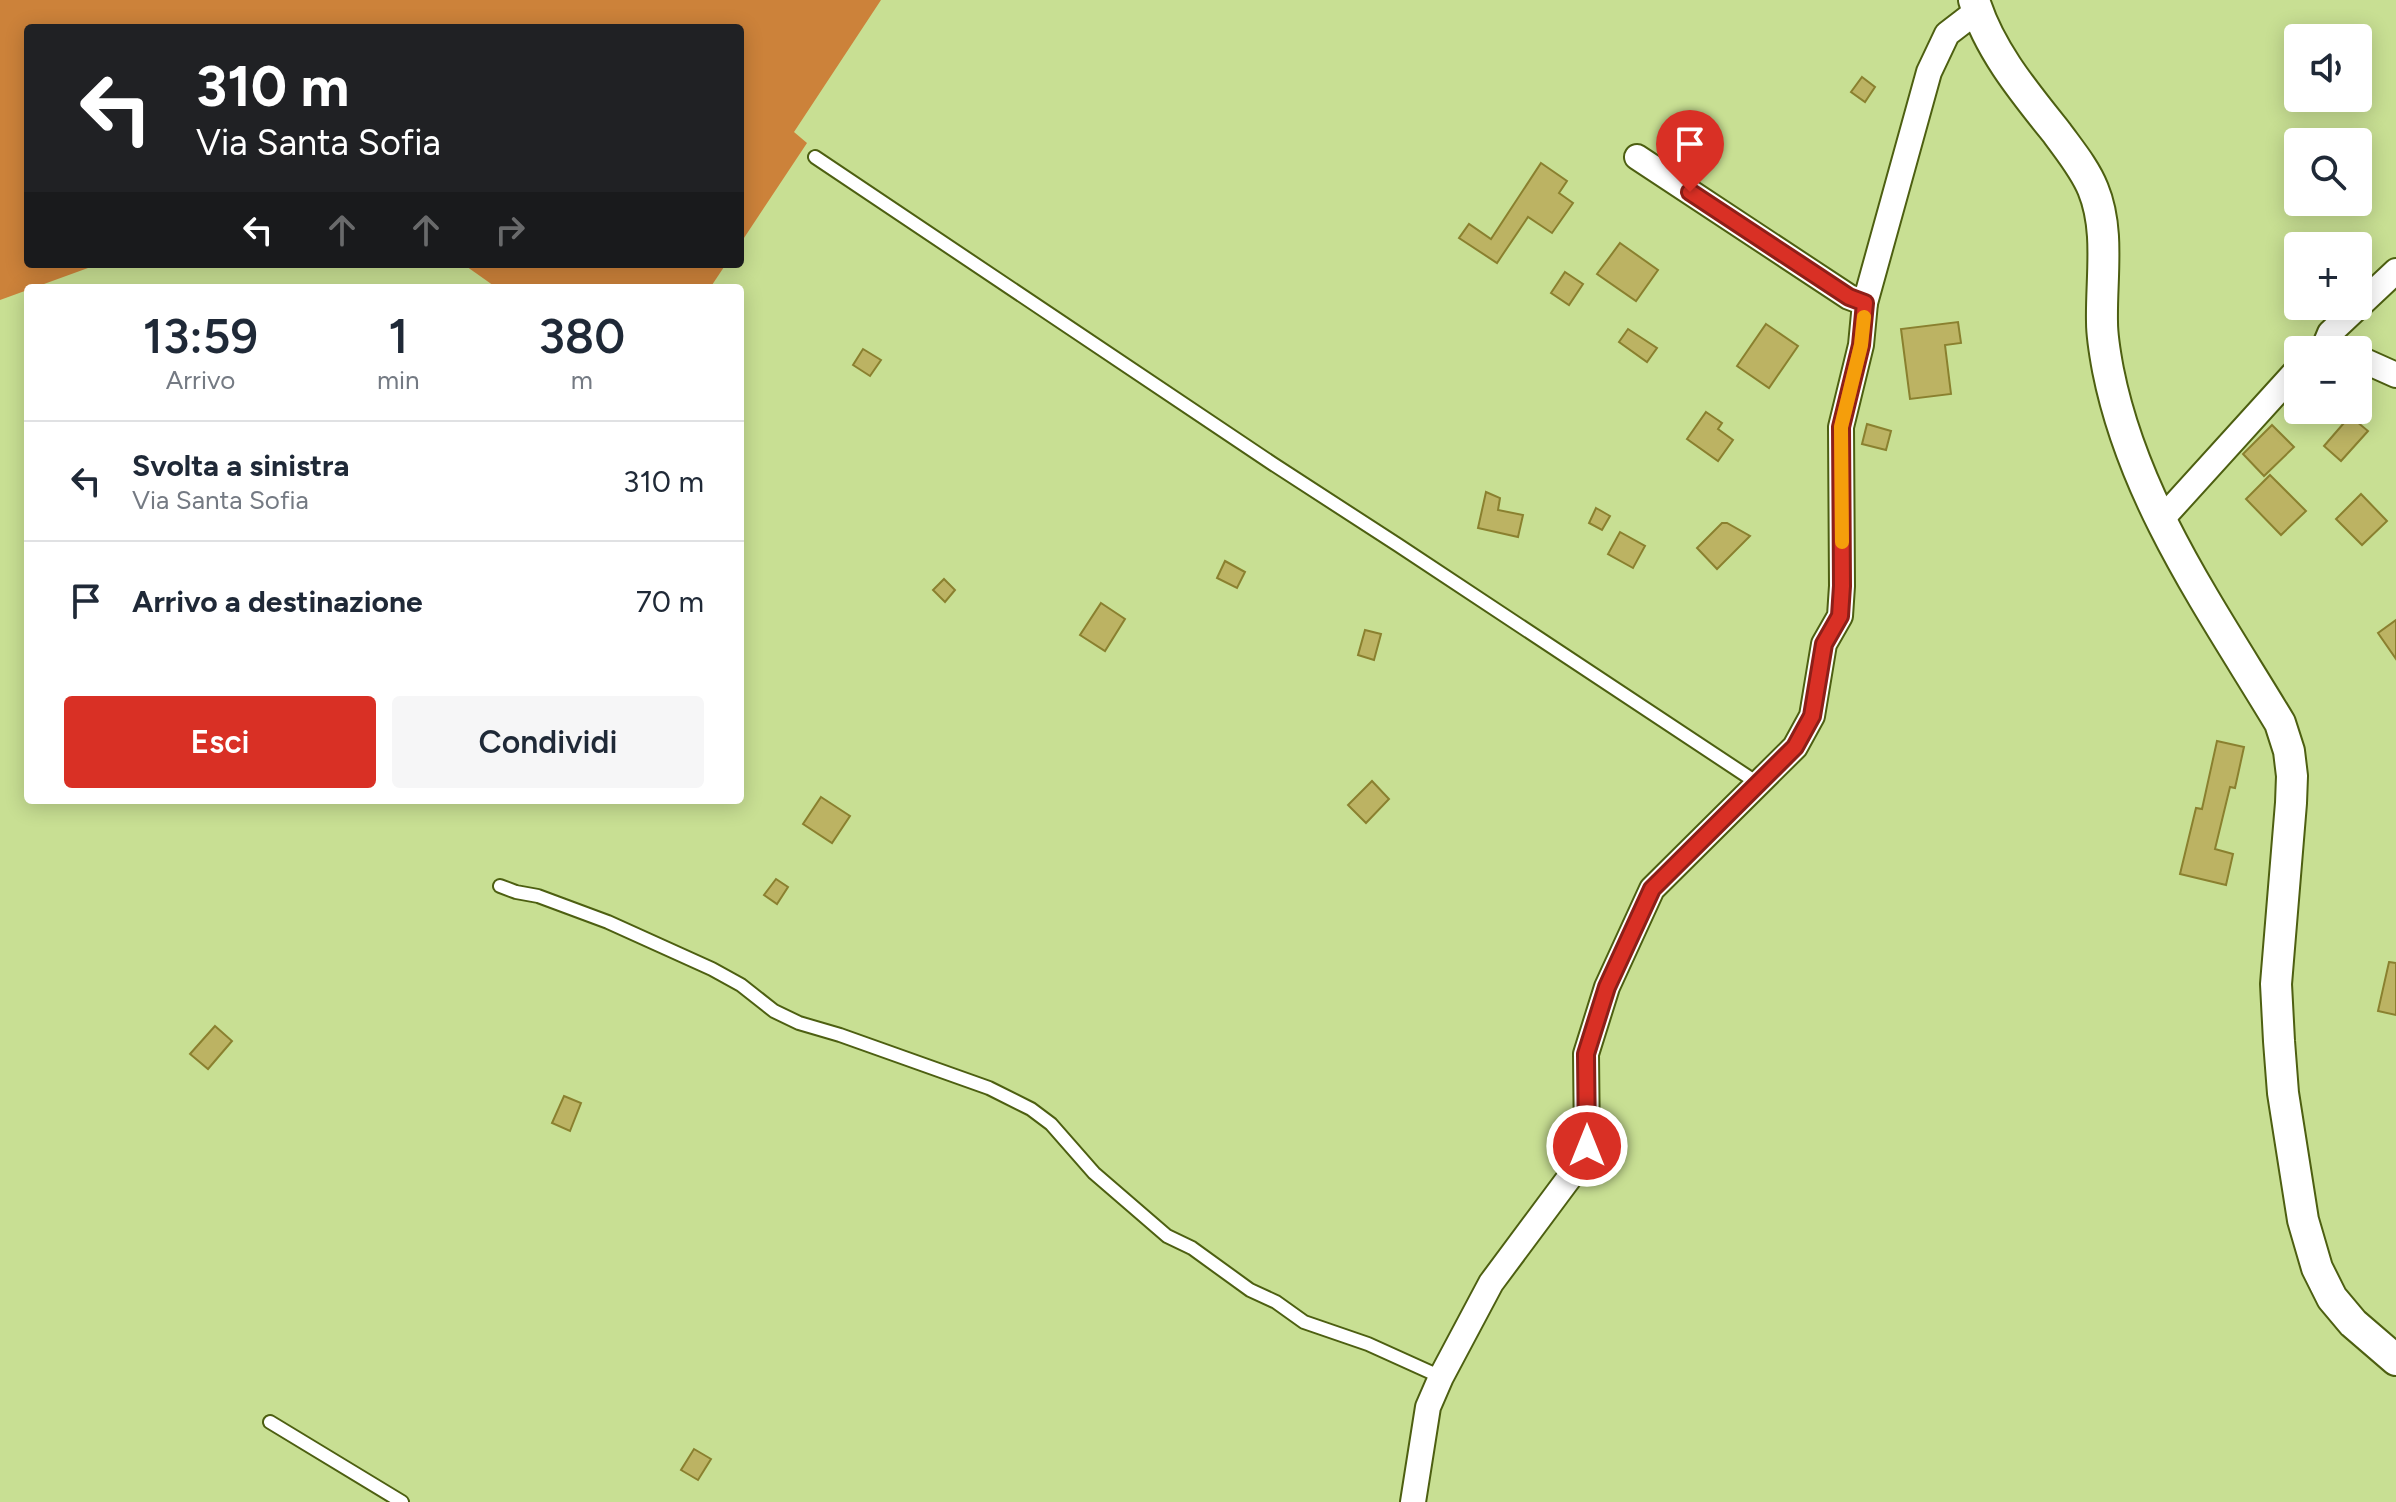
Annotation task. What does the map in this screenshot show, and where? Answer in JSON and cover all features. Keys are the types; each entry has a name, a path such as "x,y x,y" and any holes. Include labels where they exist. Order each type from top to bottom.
{"street":[{"path":"1413,1502 1428,1407 1441,1377 1491,1283 1581,1162 1587,1146 1586,1054 1607,987 1652,889 1795,747 1812,716 1824,644 1840,616 1841,427 1861,345 1865,303 1929,72 1947,34 1975,5 1998,52 2018,83 2093,186 2100,209 2103,246 2102,324 2107,368 2119,419 2160,521 2280,723 2289,751 2291,803 2276,984 2283,1093 2303,1220 2317,1268 2332,1298 2353,1323 2396,1360"},
{"path":"1637,157 1849,297 1865,303"},
{"path":"2329,336 2396,271"},
{"path":"2372,364 2396,375"},
{"path":"2160,521 2284,384"}],"lane":[{"path":"815,157 1759,784"},
{"path":"500,886 538,896 608,922 712,969 741,985 774,1011 799,1023 989,1088 1031,1109 1051,1124 1094,1173 1167,1236 1192,1248 1250,1290 1276,1302 1304,1322 1348,1336 1441,1377"},
{"path":"270,1422 402,1502"}],"shaded area":[{"path":"0,0 881,0 794,132 807,143 744,238 744,24 24,24 24,268 88,268 44,284 24,284 24,291 0,300"},
{"path":"469,268 723,268 713,284 491,284"}],"building":[{"path":"1862,77 1875,87 1865,102 1851,92"},
{"path":"1541,163 1567,181 1559,193 1573,203 1552,233 1528,217 1497,263 1459,238 1469,224 1491,239"},
{"path":"1620,243 1658,270 1636,301 1597,274"},
{"path":"1565,272 1583,284 1569,305 1551,293"},
{"path":"1958,322 1961,343 1945,345 1951,394 1910,399 1901,329"},
{"path":"1766,324 1798,346 1769,388 1737,366"},
{"path":"1628,329 1657,348 1647,362 1619,342"},
{"path":"863,349 881,360 870,376 853,365"},
{"path":"1706,412 1722,423 1718,429 1733,440 1718,461 1687,439"},
{"path":"1867,424 1891,431 1886,450 1862,444"},
{"path":"2343,424 2360,424 2368,431 2341,461 2324,446"},
{"path":"2272,425 2294,447 2264,476 2243,454"},
{"path":"2270,475 2306,511 2281,535 2246,499"},
{"path":"1486,492 1500,498 1498,510 1523,515 1518,537 1478,528"},
{"path":"2361,494 2387,521 2362,545 2336,519"},
{"path":"1596,508 1610,516 1602,530 1589,523"},
{"path":"1722,523 1750,536 1717,569 1697,548"},
{"path":"1620,532 1645,546 1633,568 1608,554"},
{"path":"1225,561 1245,572 1237,588 1217,578"},
{"path":"944,579 955,590 945,602 933,590"},
{"path":"1101,603 1125,619 1105,651 1080,635"},
{"path":"2396,620 2396,659 2378,633"},
{"path":"1365,630 1381,634 1374,660 1358,655"},
{"path":"2217,741 2244,747 2235,788 2230,787 2215,849 2233,854 2226,885 2180,874 2196,808 2202,809"},
{"path":"1372,781 1389,799 1366,823 1348,805"},
{"path":"821,797 850,816 832,843 803,824"},
{"path":"776,879 788,887 777,904 764,895"},
{"path":"2389,962 2396,963 2396,1015 2378,1011"},
{"path":"215,1026 232,1041 208,1069 190,1054"},
{"path":"564,1096 581,1103 570,1131 552,1123"},
{"path":"694,1449 711,1459 698,1480 681,1470"}],"slow traffic":[{"path":"1842,542 1841,427 1861,345 1864,317"}],"route":[{"path":"1587,1146 1586,1054 1607,987 1652,889 1795,747 1812,716 1824,644 1840,616 1841,427 1861,345 1865,303 1849,297 1690,192"}]}
